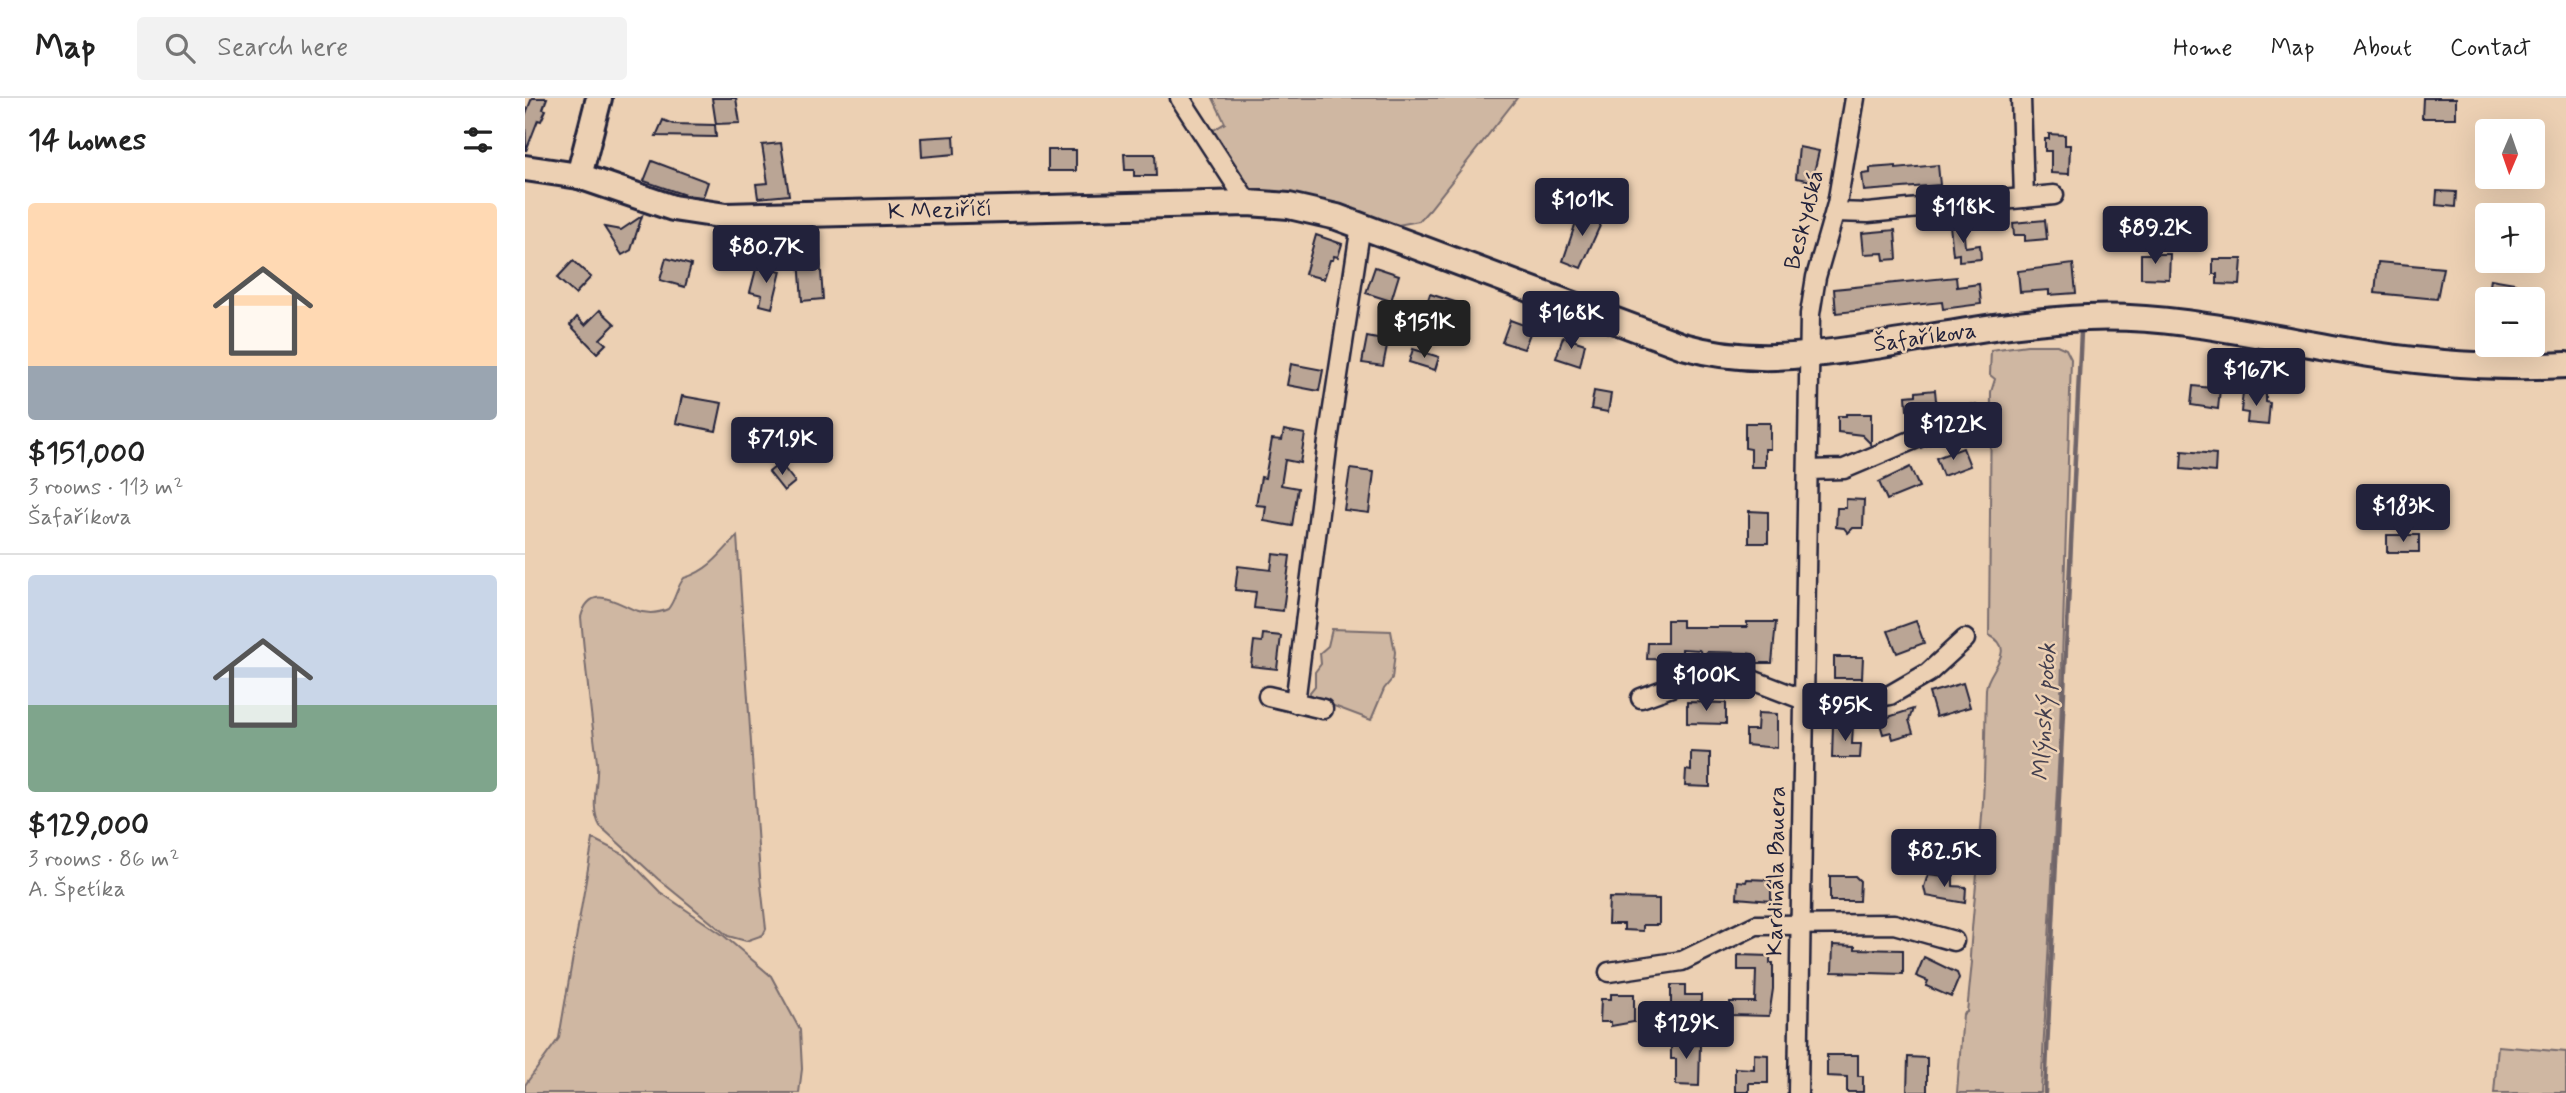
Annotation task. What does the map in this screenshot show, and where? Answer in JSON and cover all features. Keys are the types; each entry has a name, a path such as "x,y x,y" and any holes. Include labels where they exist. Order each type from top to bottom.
{"street":[{"path":"579,176 599,98"},
{"path":"1181,98 1248,203"},
{"name":"Beskydská","path":"1810,355 1811,299 1835,212 1855,98"},
{"path":"2021,98 2024,198"},
{"name":"K Meziříčí","path":"525,168 579,176 673,208 726,216 1248,203 1307,209"},
{"path":"1835,212 1868,213 2054,195"},
{"name":"Šafaříkova","path":"1307,209 1361,225 1700,351 1753,359 1810,355 2011,326 2089,318 2127,318 2194,324 2424,362 2512,368 2566,365"},
{"path":"1295,702 1329,433 1361,225"},
{"name":"Kardinála Bauera","path":"1798,1093 1810,355"},
{"path":"1808,470 1844,469 1972,415"},
{"path":"1641,698 1702,676 1752,680 1804,700 1846,704 1890,695 1928,673 1965,639"},
{"path":"1268,696 1324,709"},
{"path":"1609,972 1682,961 1756,925 1894,924 1954,941"}],"shaded area":[{"path":"1213,98 1517,98 1419,221 1398,225 1324,201 1244,193 1207,134 1225,123"},
{"path":"2027,345 2057,345 2066,349 2071,359 2060,730 2041,1093 1957,1093 1963,1014 1967,1012 1972,962 1971,938 1983,801 1986,689 2001,654 1998,641 1989,635 1991,392 1995,379 1990,375 1991,350"},
{"path":"737,536 766,929 763,935 746,941 728,936 658,879 600,826 595,811 597,762 581,617 590,600 597,598 611,600 643,612 656,613 668,609 684,578 707,566"},
{"path":"1332,629 1391,631 1395,652 1392,679 1384,689 1371,720 1310,697 1315,686 1315,672 1321,664 1320,653 1328,646"},
{"path":"593,839 623,854 660,892 723,935 771,976 800,1030 802,1069 799,1093 525,1093 525,1085 559,1038"},
{"path":"2498,1046 2566,1052 2566,1093 2494,1093"}],"building":[{"path":"532,98 547,98 543,109 546,110 541,121 538,120 526,151 525,116"},
{"path":"712,98 736,98 740,123 716,124"},
{"path":"2423,98 2456,98 2456,118 2422,118"},
{"path":"663,120 673,124 715,125 716,137 656,136"},
{"path":"2049,134 2065,135 2065,145 2070,145 2069,174 2051,173 2051,151 2045,151 2045,139 2049,139"},
{"path":"954,136 955,154 922,157 921,138"},
{"path":"781,143 789,195 758,198 756,184 768,183 762,145"},
{"path":"1799,147 1819,151 1812,181 1796,178"},
{"path":"1048,150 1076,150 1076,171 1048,171"},
{"path":"1124,154 1155,154 1156,176 1134,176 1134,170 1125,170"},
{"path":"652,161 708,182 703,197 685,195 644,181"},
{"path":"1938,165 1940,185 1864,191 1862,174 1870,173 1870,168 1896,166 1896,169"},
{"path":"2437,191 2456,192 2455,207 2436,205"},
{"path":"1580,210 1603,219 1581,268 1563,261"},
{"path":"642,216 631,250 622,255 604,227 621,230"},
{"path":"2045,220 2047,239 2025,241 2025,235 2014,235 2013,223"},
{"path":"1963,224 1965,247 1980,245 1981,259 1959,261 1959,254 1953,255 1950,225"},
{"path":"1895,230 1897,259 1884,260 1883,253 1864,254 1862,233"},
{"path":"1316,235 1342,244 1338,257 1334,256 1333,260 1330,260 1324,279 1305,274"},
{"path":"819,244 823,299 802,301 798,245"},
{"path":"2141,254 2170,254 2169,279 2141,278"},
{"path":"666,258 691,265 685,287 660,280"},
{"path":"2213,259 2242,259 2240,285 2217,284 2217,274 2213,274"},
{"path":"573,261 591,277 575,294 557,278"},
{"path":"2378,262 2443,268 2437,299 2375,293"},
{"path":"2073,264 2076,293 2049,295 2049,290 2020,292 2018,271"},
{"path":"757,265 781,271 772,308 760,305 762,295 750,292"},
{"path":"1375,267 1399,275 1391,301 1366,293"},
{"path":"1956,277 1957,287 1979,284 1981,304 1943,309 1942,302 1836,313 1834,289"},
{"path":"2491,279 2515,283 2514,287 2490,287"},
{"path":"1430,294 1461,304 1454,327 1429,319 1431,314 1424,312"},
{"path":"600,310 615,324 600,339 606,344 597,353 570,325 577,317 585,325"},
{"path":"1510,320 1532,328 1524,349 1502,342"},
{"path":"1367,337 1388,341 1383,366 1362,363"},
{"path":"1563,337 1585,344 1580,366 1556,358"},
{"path":"1413,349 1439,357 1435,370 1409,362"},
{"path":"1291,364 1323,370 1319,391 1287,385"},
{"path":"2193,386 2220,389 2218,409 2191,405"},
{"path":"1935,390 1937,411 1907,410 1906,396"},
{"path":"1594,391 1611,394 1608,412 1591,409"},
{"path":"2243,392 2266,394 2266,402 2270,403 2268,425 2247,423 2248,413 2241,412"},
{"path":"682,396 722,403 716,431 676,423"},
{"path":"1871,414 1871,444 1862,435 1838,432 1838,416"},
{"path":"1745,423 1770,423 1770,449 1765,449 1765,467 1751,467 1751,449 1745,448"},
{"path":"1284,430 1305,434 1300,463 1285,460 1281,485 1298,488 1292,526 1264,521 1266,506 1256,505 1261,477 1265,478 1272,439 1282,440"},
{"path":"1963,448 1970,466 1943,476 1936,458"},
{"path":"2182,451 2216,454 2215,472 2181,469"},
{"path":"780,463 795,482 784,491 769,472"},
{"path":"1910,467 1919,487 1887,500 1879,482"},
{"path":"1350,469 1374,472 1369,513 1344,510"},
{"path":"1846,499 1864,500 1863,528 1853,528 1848,533 1844,528 1836,527 1837,508 1846,508"},
{"path":"1749,511 1768,512 1768,543 1749,543"},
{"path":"2387,535 2419,535 2419,552 2387,552"},
{"path":"1273,554 1290,556 1283,611 1254,608 1256,592 1235,590 1238,566 1271,570"},
{"path":"1667,620 1682,620 1682,627 1747,627 1747,622 1776,622 1772,663 1753,663 1753,654 1707,652 1704,655 1699,650 1682,649 1682,660 1647,659 1648,643 1667,643"},
{"path":"1916,621 1924,643 1897,653 1888,631"},
{"path":"1263,634 1281,636 1277,669 1251,666 1254,641 1262,642"},
{"path":"1834,657 1863,657 1862,678 1834,678"},
{"path":"1963,683 1970,707 1936,717 1929,693"},
{"path":"1687,702 1726,703 1726,724 1687,723"},
{"path":"1913,709 1909,720 1913,733 1893,739 1891,732 1883,734 1879,720"},
{"path":"1758,713 1777,714 1777,748 1746,745 1746,730 1757,730"},
{"path":"1833,725 1853,725 1852,744 1861,744 1860,758 1832,758"},
{"path":"1691,752 1710,753 1710,787 1685,786 1686,770 1691,771"},
{"path":"1928,874 1953,877 1953,886 1966,887 1965,903 1926,896 1924,887"},
{"path":"1830,876 1855,876 1860,881 1859,901 1830,901"},
{"path":"1747,879 1771,880 1771,901 1737,898 1738,881 1746,882"},
{"path":"1609,898 1659,899 1659,925 1643,925 1643,931 1624,930 1624,924 1608,924"},
{"path":"1833,945 1855,946 1855,949 1903,950 1903,974 1832,972"},
{"path":"1738,955 1770,956 1770,963 1773,963 1773,989 1769,1016 1730,1015 1730,1002 1755,1002 1756,970 1738,970"},
{"path":"1924,957 1957,973 1959,978 1951,997 1926,986 1928,981 1916,976"},
{"path":"1671,985 1685,985 1685,995 1701,995 1701,1009 1671,1009"},
{"path":"1611,994 1634,994 1634,1022 1611,1026 1611,1022 1600,1022 1601,999 1611,999"},
{"path":"1671,1035 1685,1035 1685,1045 1700,1045 1699,1086 1676,1085 1676,1059 1671,1059"},
{"path":"1754,1054 1768,1055 1768,1083 1749,1083 1749,1092 1735,1092 1735,1068 1754,1069"},
{"path":"1827,1055 1858,1055 1858,1076 1863,1076 1863,1092 1847,1092 1847,1077 1827,1076"},
{"path":"1908,1057 1927,1058 1927,1092 1907,1092"}],"waterway":[{"name":"Mlýnský potok","path":"2045,1093 2081,332"}]}
